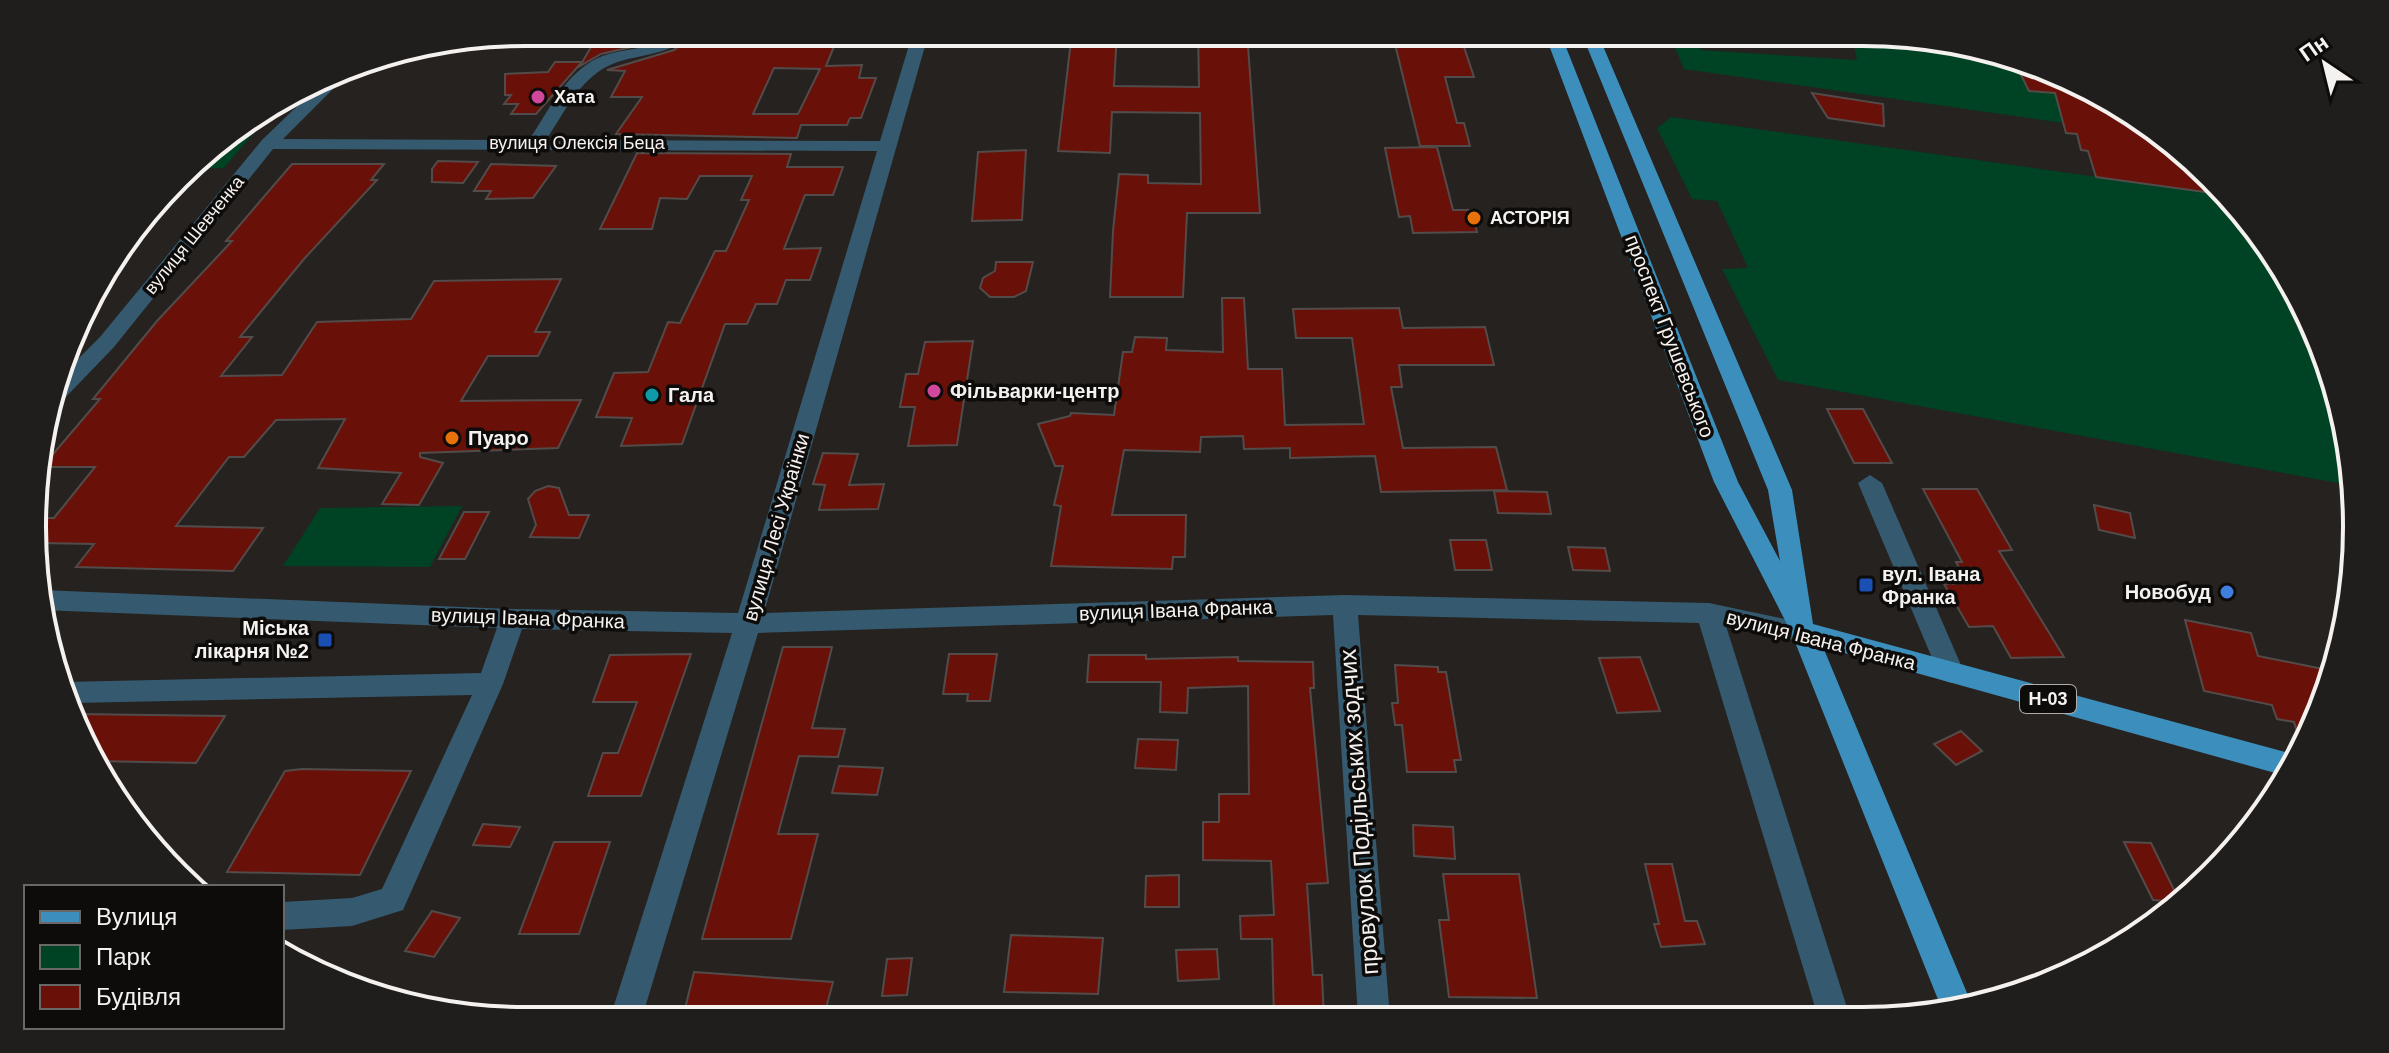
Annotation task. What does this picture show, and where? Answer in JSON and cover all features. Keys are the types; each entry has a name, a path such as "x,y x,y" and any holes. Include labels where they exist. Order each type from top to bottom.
{"main road":[{"name":"проспект Грушевського","path":"1557,46 1726,482 1804,632 1954,998"},
{"name":"проспект Грушевського","path":"1595,46 1780,490 1804,632"},
{"name":"вулиця Івана Франка","path":"1804,632 2281,762"}],"street":[{"path":"535,143 585,75 599,64 659,46"},
{"name":"вулиця Лесі Українки","path":"629,1007 748,623 917,46"},
{"name":"вулиця Шевченка","path":"69,381 107,342 268,144 319,94"},
{"name":"вулиця Олексія Беца","path":"268,144 886,146"},
{"path":"1870,483 1951,672"},
{"name":"вулиця Івана Франка","path":"52,600 513,619 748,623 1345,605 1709,613 1804,632"},
{"name":"провулок Подільських зодчих","path":"1345,605 1373,1007"},
{"path":"1709,613 1831,1007"},
{"path":"284,916 352,912 392,900 490,684 513,619"},
{"path":"76,692 490,684"}],"green space":[{"path":"1674,46 1857,60 1854,46 1925,50 1987,62 2020,73 2029,91 2072,95 2103,110 2139,134 1684,69"},
{"path":"1671,117 2207,192 2244,234 2279,286 2293,314 2327,402 2341,484 1778,380 1722,269 1748,268 1717,201 1692,199 1657,128"},
{"path":"257,129 224,168 206,169"},
{"path":"462,506 430,567 283,566 320,508"}],"building":[{"path":"592,46 636,46 601,54 580,66"},
{"path":"679,46 834,46 826,66 862,65 859,78 876,78 861,118 850,118 847,125 801,125 797,138 616,134 642,97 611,97 625,71 607,70","holes":["774,68 820,69 798,114 753,114"]},
{"path":"1070,46 1116,46 1114,86 1199,87 1198,46 1248,46 1260,213 1187,213 1183,297 1110,297 1113,231 1119,174 1148,175 1148,183 1201,184 1200,113 1112,112 1110,153 1058,151"},
{"path":"1395,46 1464,46 1474,77 1445,77 1457,123 1464,123 1470,146 1420,146"},
{"path":"555,62 582,62 536,114 511,114 518,104 504,104 511,95 505,95 505,74 548,72"},
{"path":"2020,73 2103,110 2155,145 2207,192 2096,177 2088,151 2081,150 2077,134 2066,133 2055,93 2029,91"},
{"path":"1812,93 1883,104 1884,126 1828,118"},
{"path":"1437,147 1453,210 1471,210 1477,232 1413,233 1410,216 1399,217 1385,148"},
{"path":"1026,150 1022,220 972,221 978,152"},
{"path":"637,153 791,154 787,167 843,167 833,195 805,195 784,249 821,248 810,280 786,280 777,304 756,304 747,324 725,324 682,444 621,446 632,418 596,417 614,373 648,372 668,322 680,323 715,251 726,251 749,200 741,200 752,176 700,176 687,199 660,198 652,229 600,229"},
{"path":"438,161 478,162 463,183 432,182 432,169"},
{"path":"292,164 384,164 371,180 377,180 304,259 240,337 252,337 221,376 282,375 317,322 411,319 434,281 561,279 535,332 550,332 538,356 488,356 461,401 581,400 558,448 420,453 420,457 443,463 419,505 382,504 401,473 318,468 345,419 276,420 244,457 229,457 176,526 263,528 233,571 76,567 94,544 47,543 46,518 54,518 95,467 50,467 51,456 100,399 93,399 157,321 232,241 226,241"},
{"path":"491,164 556,166 533,198 486,199 491,191 474,191"},
{"path":"996,262 1033,262 1026,291 1014,297 990,297 980,288 983,278 995,271"},
{"path":"1222,298 1244,298 1248,369 1282,369 1285,425 1364,424 1352,338 1296,338 1293,309 1399,308 1403,328 1485,327 1494,365 1399,365 1402,387 1391,387 1403,448 1496,447 1507,490 1381,492 1375,456 1290,458 1290,448 1244,449 1243,436 1201,437 1200,452 1124,450 1112,515 1186,515 1185,557 1173,557 1172,569 1051,566 1061,506 1054,505 1063,466 1055,466 1038,424 1070,416 1071,413 1114,415 1123,352 1132,352 1135,337 1167,338 1166,350 1223,352"},
{"name":"Фільварки-центр","path":"973,341 957,445 908,446 915,407 900,407 906,374 918,374 925,342"},
{"path":"1827,409 1863,409 1892,463 1854,463"},
{"path":"823,453 858,454 849,485 884,484 878,509 819,510 825,485 813,484"},
{"path":"548,486 559,488 569,515 589,515 579,538 530,537 536,525 528,499 535,491"},
{"path":"1923,489 1977,489 2012,550 1999,551 2064,657 2011,658 1993,626 1969,627 1944,584 1968,583 1956,562 1962,562"},
{"path":"1494,491 1547,492 1551,514 1498,513"},
{"path":"2094,505 2130,513 2135,538 2099,530"},
{"path":"464,512 489,512 465,559 439,559"},
{"path":"1450,540 1486,540 1492,570 1455,570"},
{"path":"1568,547 1605,548 1610,571 1573,570"},
{"path":"2185,620 2251,633 2258,656 2321,669 2297,731 2294,722 2277,719 2272,705 2204,691"},
{"path":"783,647 832,647 812,728 845,729 838,757 799,756 778,834 818,834 791,939 702,939"},
{"path":"691,654 641,796 588,796 603,753 618,753 637,702 593,702 610,655"},
{"path":"949,654 997,654 990,701 967,701 968,694 943,694"},
{"path":"1089,655 1146,655 1146,659 1238,657 1238,661 1313,662 1314,688 1310,688 1328,883 1307,884 1313,975 1322,975 1323,1007 1274,1007 1272,939 1241,939 1240,916 1274,915 1271,861 1203,860 1203,822 1219,822 1219,794 1249,794 1248,686 1188,688 1187,713 1160,712 1161,682 1087,682"},
{"path":"1640,657 1660,711 1617,713 1599,658"},
{"path":"1395,665 1438,667 1438,672 1446,672 1461,760 1454,760 1456,772 1407,772 1402,725 1395,725 1392,703 1398,703"},
{"path":"85,714 225,716 196,763 107,761"},
{"path":"1961,731 1982,751 1956,765 1934,744"},
{"path":"1138,739 1178,740 1176,770 1135,768"},
{"path":"839,766 883,768 877,795 832,793"},
{"path":"285,771 411,771 360,875 227,872"},
{"path":"483,824 520,827 510,847 473,845"},
{"path":"1413,825 1453,827 1455,859 1414,856"},
{"path":"554,842 610,842 579,934 519,934"},
{"path":"2124,842 2151,843 2175,891 2164,901 2153,900"},
{"path":"1645,864 1672,864 1685,921 1697,921 1705,944 1661,947 1654,924 1659,924"},
{"path":"1443,874 1519,874 1537,998 1449,997 1439,920 1449,920"},
{"path":"1179,875 1179,907 1145,907 1146,876"},
{"path":"432,911 460,918 434,957 405,951"},
{"path":"1011,935 1103,938 1098,994 1004,992"},
{"path":"1217,949 1219,979 1178,981 1176,950"},
{"path":"912,958 907,995 882,996 887,959"},
{"path":"694,972 833,982 826,1007 685,1007"}],"place":[{"name":"Хата","path":"538,97"},
{"name":"АСТОРІЯ","path":"1474,218"},
{"name":"Фільварки-центр","path":"934,391"},
{"name":"Гала","path":"652,395"},
{"name":"Пуаро","path":"452,438"},
{"name":"вул. Івана Франка","path":"1866,585"},
{"name":"Новобуд","path":"2227,592"},
{"name":"Міська лікарня №2","path":"325,640"}]}
